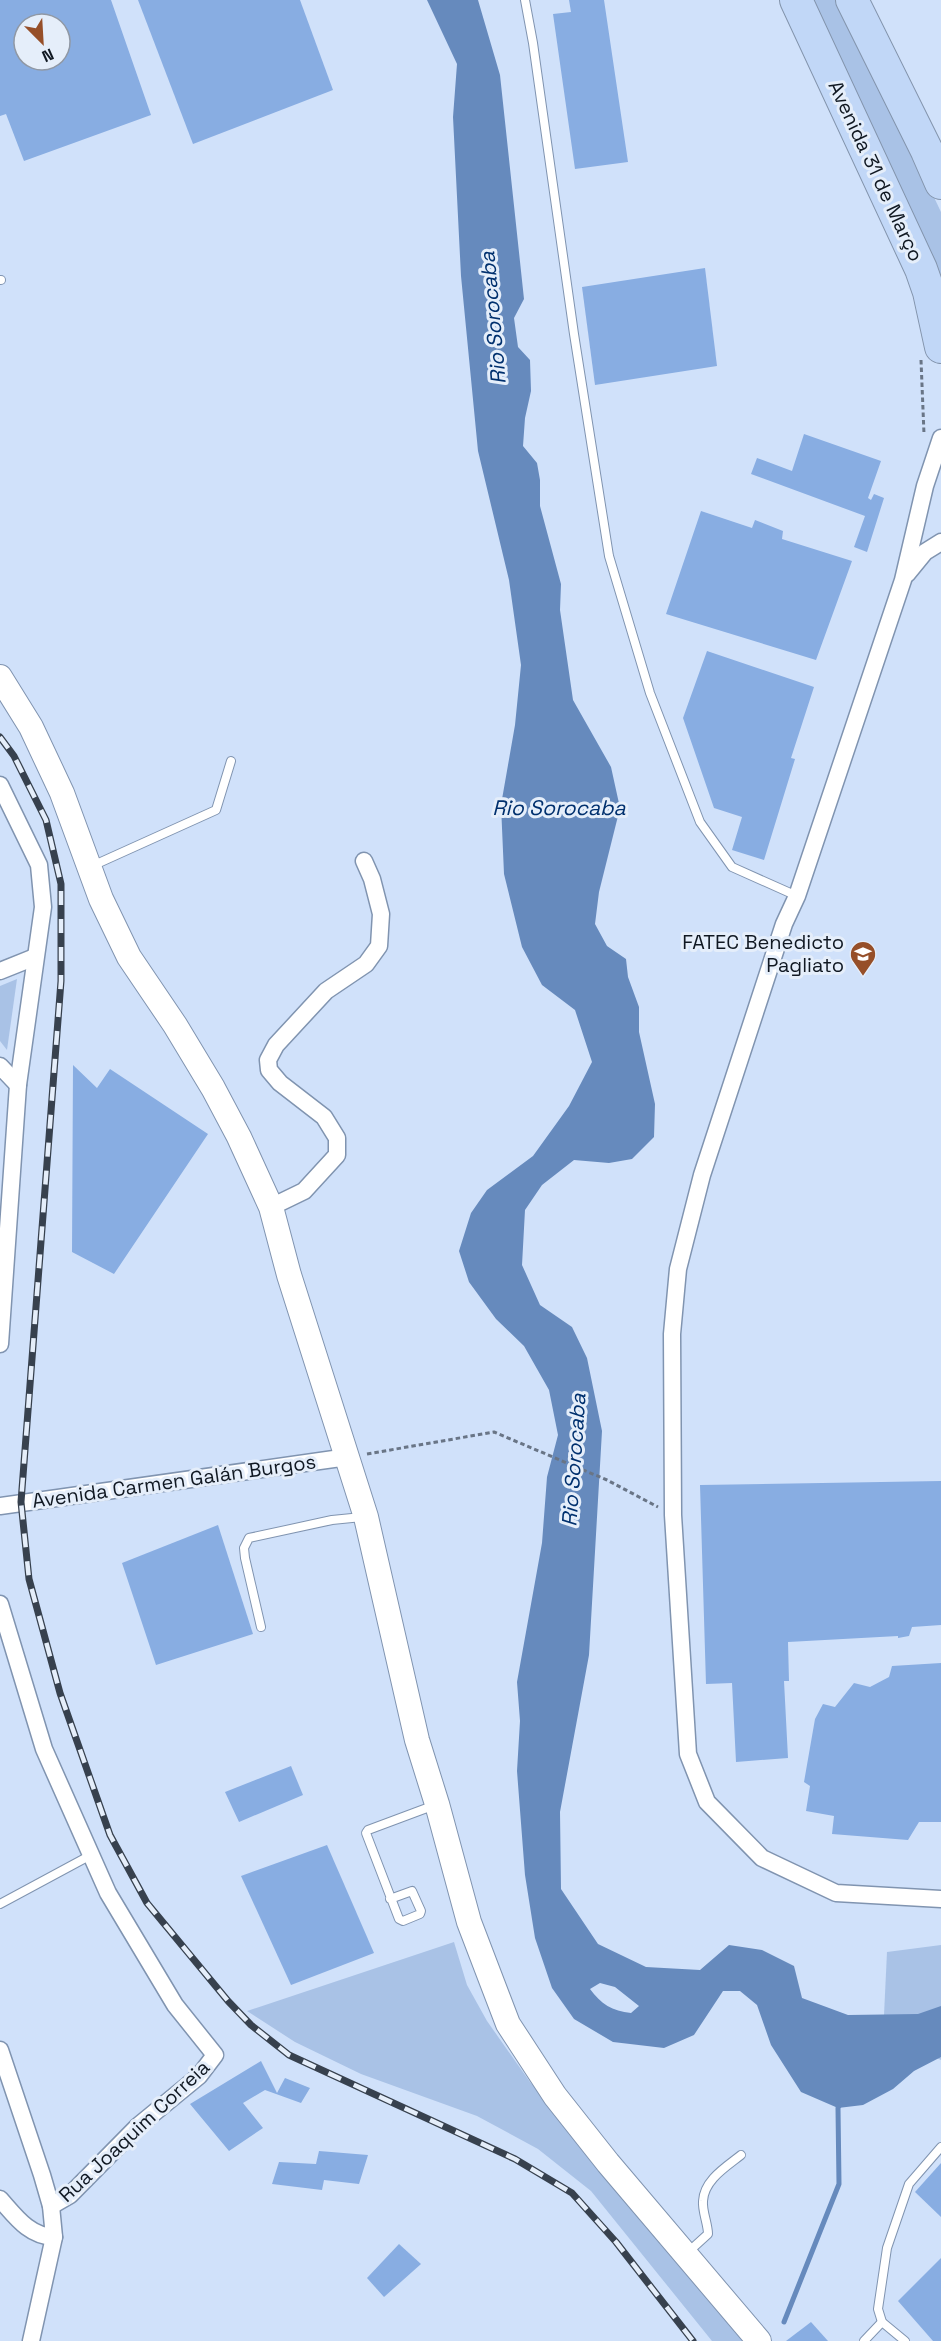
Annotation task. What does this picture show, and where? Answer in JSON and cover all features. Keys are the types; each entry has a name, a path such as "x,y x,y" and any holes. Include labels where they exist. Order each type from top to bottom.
{"highway":[{"name":"Avenida 31 de Março","path":"796,0 921,269 929,292 930,350"},
{"path":"852,0 941,183"}],"main road":[{"path":"0,677 32,726 62,793 101,900 129,957 175,1025 213,1088 239,1137 271,1208 289,1275 366,1517 417,1740 469,1922 508,2024 555,2096 608,2163 759,2341"}],"street":[{"path":"941,438 926,486 903,580 797,896 784,924 702,1175 678,1269 672,1334 672,1515 688,1754 707,1802 762,1858 836,1893 941,1899"},
{"path":"903,580 916,561 941,542"},
{"path":"0,785 39,865 43,907 34,957 18,1085 0,1344"},
{"path":"271,1208 304,1191 337,1155 338,1138 324,1117 280,1083 269,1070 268,1060 276,1045 326,991 366,964 380,946 381,914 372,879 364,861"},
{"path":"0,971 34,957"},
{"path":"0,1066 18,1085"},
{"name":"Avenida Carmen Galán Burgos","path":"0,1506 348,1457"},
{"path":"0,1604 44,1749 91,1855"},
{"name":"Rua Joaquim Correia","path":"51,2206 70,2194 138,2126 199,2076 215,2055 175,2005 108,1893 91,1855"},
{"path":"0,2050 51,2206 54,2237 31,2341"},
{"path":"0,2199 25,2226 41,2236 54,2237"}],"lane":[{"path":"525,0 609,556 650,693 700,822 732,867 797,896"},
{"path":"89,868 216,810 231,760"},
{"path":"261,1627 245,1558 244,1548 249,1538 332,1520 366,1517"},
{"path":"390,1899 366,1833 368,1830 437,1804"},
{"path":"0,1904 91,1855"},
{"path":"905,2341 882,2322 878,2309 887,2248 909,2184 941,2147"},
{"path":"686,2254 708,2234 708,2222 702,2202 709,2182 741,2155"},
{"path":"864,2341 882,2322"}],"path":[{"path":"924,441 930,350"},
{"path":"348,1457 494,1432 607,1480 672,1515"}],"shaded area":[{"path":"811,0 840,0 941,212 941,287"},
{"path":"17,979 7,1050 0,1041 0,986"},
{"path":"454,1942 467,1985 487,2021 530,2082 751,2341 712,2341 591,2191 538,2149 477,2116 361,2074 295,2042 247,2011"},
{"path":"941,1945 941,2060 905,2044 884,2015 887,1952"}],"water":[{"name":"Rio Sorocaba","path":"427,0 478,0 500,75 524,299 514,318 518,347 530,360 531,391 525,418 523,446 537,463 540,480 540,506 561,584 560,610 573,700 611,767 620,808 599,892 595,924 607,946 626,959 628,977 639,1007 639,1032 655,1104 654,1137 632,1159 609,1163 574,1160 542,1185 525,1210 522,1265 540,1305 572,1327 587,1358 602,1431 589,1655 560,1812 561,1889 598,1944 646,1967 700,1970 729,1945 762,1950 794,1966 802,1998 848,2015 918,2014 941,2006 941,2057 914,2071 893,2089 863,2105 838,2108 801,2092 771,2045 757,2005 740,1991 723,1991 694,2035 664,2048 613,2042 574,2019 552,1988 535,1938 525,1875 517,1771 520,1721 517,1682 542,1543 547,1477 558,1435 549,1390 524,1346 496,1319 469,1282 459,1251 471,1213 487,1190 533,1156 569,1106 592,1062 575,1010 542,985 522,947 504,874 501,805 515,725 521,665 509,580 478,451 461,276 453,117 457,64","holes":["600,1983 615,1987 639,2006 631,2013 618,2011 603,2003 590,1989"]}],"building":[{"path":"0,0 111,0 151,115 24,161 6,114 0,116"},
{"path":"138,0 300,0 333,90 193,144"},
{"path":"569,0 604,0 628,162 575,169 553,14 571,12"},
{"path":"705,268 717,366 595,385 582,287"},
{"path":"804,434 881,461 868,498 871,500 874,494 884,498 867,552 854,547 865,516 751,474 757,458 792,471"},
{"path":"701,511 752,528 755,520 783,531 782,539 852,561 816,660 666,614"},
{"path":"707,651 814,687 791,758 795,759 764,860 732,850 742,817 714,808 683,718"},
{"path":"73,1065 97,1088 110,1069 208,1134 114,1274 72,1252"},
{"path":"941,1481 941,1625 912,1627 909,1636 898,1638 898,1636 788,1642 789,1681 784,1681 788,1758 736,1762 732,1683 706,1684 700,1485"},
{"path":"218,1525 253,1634 156,1665 122,1563"},
{"path":"941,1663 941,1822 919,1822 908,1840 832,1834 834,1816 806,1811 810,1786 804,1782 815,1719 823,1704 835,1707 854,1683 870,1687 889,1677 892,1666"},
{"path":"291,1766 303,1795 239,1822 225,1792"},
{"path":"327,1845 374,1953 291,1985 241,1876"},
{"path":"261,2061 277,2093 285,2078 310,2088 301,2103 265,2090 243,2103 263,2128 229,2151 190,2104"},
{"path":"319,2151 368,2155 359,2184 324,2180 322,2190 272,2184 279,2162 316,2164"},
{"path":"941,2163 941,2217 915,2192"},
{"path":"399,2244 421,2264 384,2297 367,2278"},
{"path":"941,2258 941,2341 933,2341 898,2301"},
{"path":"811,2322 828,2341 786,2341"}],"waterway":[{"path":"784,2322 839,2184 838,2108 840,2104"}],"railway":[{"path":"0,737 14,756 46,820 61,884 61,981 21,1502 29,1579 60,1693 110,1835 147,1903 228,2001 251,2025 289,2055 515,2159 572,2193 616,2242 693,2341"}],"place":[{"name":"FATEC Benedicto Pagliato","path":"863,977"}]}
